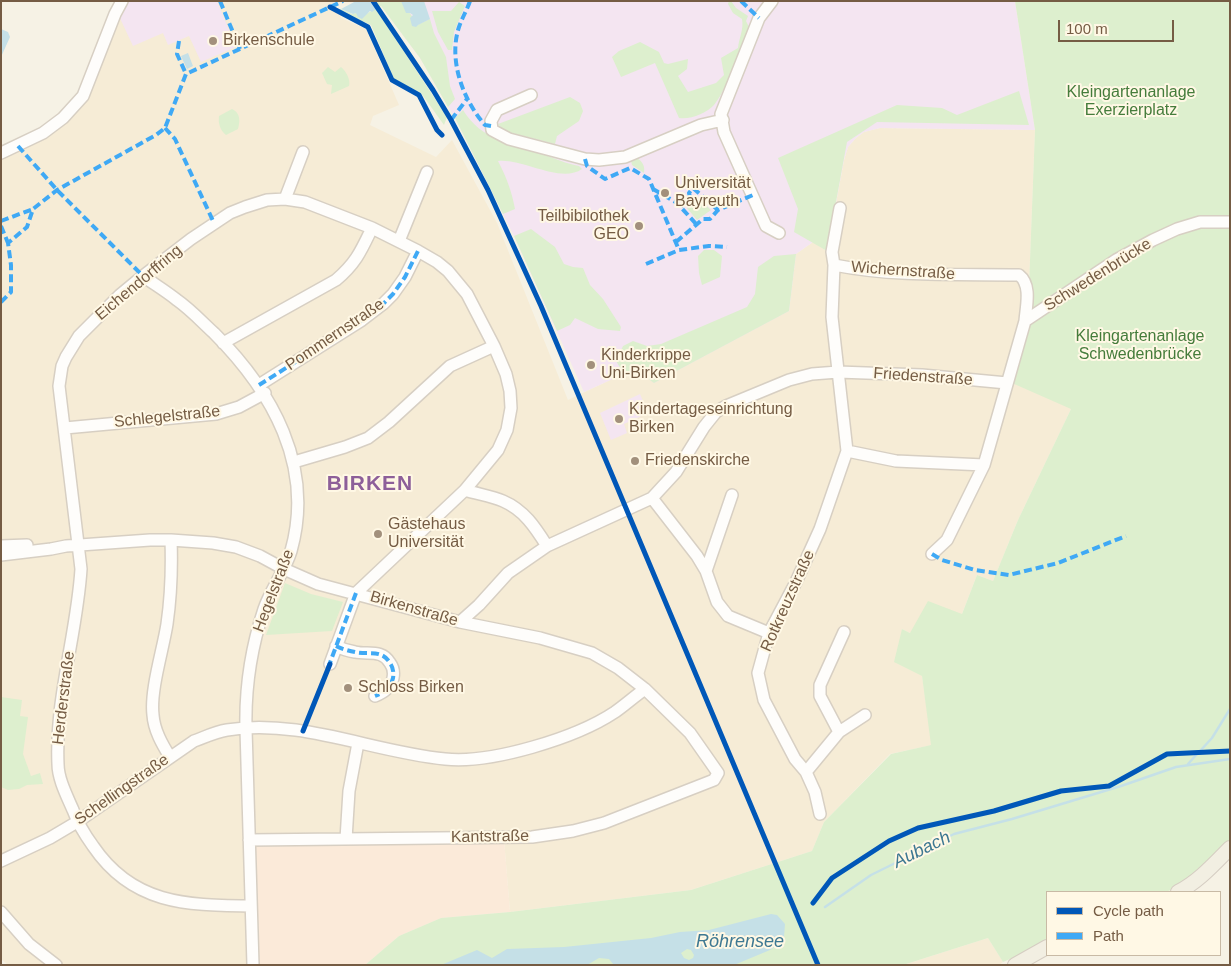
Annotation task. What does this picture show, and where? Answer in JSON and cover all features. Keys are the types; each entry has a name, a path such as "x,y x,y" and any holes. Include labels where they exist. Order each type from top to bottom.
{"main road":[{"path":"1180,891 1204,874 1230,848"},
{"path":"1015,965 1046,948"}],"street":[{"path":"1,153 44,133 63,118 83,96 115,14 122,1"},
{"path":"772,1 759,18 722,114 722,120 724,132 766,226 779,232"},
{"path":"531,94 497,110 491,121 492,130 509,138 585,159 600,160 625,157 701,125 722,120"},
{"path":"285,199 303,152"},
{"path":"399,241 427,172"},
{"name":"Eichendorffring","path":"72,545 65,428 60,386 62,366 79,336 143,276 191,239 230,213 245,206 267,200 285,199 305,202 372,228 399,241 437,262 448,271 467,294 494,346 506,374 510,391 512,408 507,430 498,450 465,490 356,593"},
{"name":"Wichernstraße","path":"840,208 832,252 834,265 916,275 1019,276 1024,279 1026,284 1025,321"},
{"name":"Schwedenbrücke","path":"1025,321 1116,260 1177,228 1200,222 1230,222"},
{"path":"223,343 336,280 351,267 372,228"},
{"name":"Pommernstraße","path":"262,389 383,304 405,277 418,251"},
{"path":"834,265 832,317 838,372"},
{"name":"Hegelstraße","path":"143,276 178,300 223,343 262,389 283,431 294,462 298,484 297,519 291,551 264,609 248,680 246,729 253,965"},
{"path":"932,554 947,540 984,465 1025,321"},
{"path":"294,462 345,448 368,438 389,422 445,370 494,346"},
{"name":"Friedenstraße","path":"460,622 479,605 508,573 547,546 639,506 652,498 676,472 704,427 721,409 789,380 812,374 838,372 922,375 1007,383"},
{"name":"Rotkreuzstraße","path":"820,814 816,792 806,772 795,759 764,700 758,672 769,633 796,582 820,529 847,451 838,372"},
{"name":"Schlegelstraße","path":"65,428 216,414 239,407 262,389"},
{"path":"847,451 896,461 984,465"},
{"path":"465,490 502,500 519,510 530,521 547,546"},
{"path":"706,571 732,495"},
{"path":"652,498 697,556 706,571 717,602 728,616 769,633"},
{"path":"170,757 158,734 153,715 153,699 167,624 172,583 171,540"},
{"name":"Birkenstraße","path":"1,555 72,545 171,540 213,543 236,547 260,556 318,584 460,622 540,638 592,653 618,668 645,689 690,733 718,773"},
{"name":"Birkenstraße","path":"1,546 50,543 72,545"},
{"name":"Herderstraße","path":"72,545 81,569 80,592 60,712 58,766 77,822 102,860 112,870 133,886 153,896 200,905 251,906"},
{"path":"330,664 356,593"},
{"path":"839,732 820,696 820,685 844,632"},
{"path":"336,646 353,652 378,653 390,662 393,672 392,682 386,690 375,696"},
{"name":"Schellingstraße","path":"1,861 50,838 77,822 194,741 211,734 227,730 273,728 303,731 446,760 479,759 515,752 585,728 614,713 645,689"},
{"path":"806,772 839,732 865,714"},
{"path":"346,839 349,792 358,743"},
{"name":"Kantstraße","path":"249,840 532,837 573,831 604,823 705,784 714,780 718,773"},
{"path":"1,912 29,944 56,965"}],"shaded area":[{"path":"124,1 333,1 341,18 366,29 399,105 373,116 370,125 436,157 452,140 497,223 568,400 635,368 789,311 796,254 813,242 827,251 848,147 864,132 880,128 1035,130 1028,312 1071,409 1018,520 993,581 977,575 962,614 910,633 902,629 922,676 932,745 890,754 824,822 812,851 691,890 510,912 504,840 258,965 8,965 1,959 1,156 68,121 85,98"},
{"path":"124,1 217,1 236,47 201,62 189,36 168,45 163,33 133,46 118,14"},
{"name":"Universität Bayreuth","path":"378,1 1015,1 1035,130 880,128 864,132 848,147 827,251 813,242 796,254 789,311 654,383 635,369 584,392 514,236 455,118 420,58"},
{"name":"Kindertageseinrichtung Birken","path":"640,394 648,413 624,424 627,433 611,440 600,413"},
{"path":"504,840 510,912 441,918 399,936 365,965 258,965 255,845"},
{"path":"988,938 1003,962 999,965 903,965"}],"green space":[{"path":"371,1 401,1 417,25 430,19 434,33 446,57 450,86 455,99 448,107 420,58 381,6 376,9 447,117 444,125 421,93 394,79 371,25 340,10 352,14 366,14 375,9"},
{"path":"729,1 748,16 746,21 749,27 724,89 714,105 707,111 693,117 679,118 655,63 621,77 612,57 619,51 640,42 659,52 664,63 668,64 688,59 687,69 678,76 688,92 716,83 724,75 721,58 738,48 742,30 742,19 733,13 728,4"},
{"path":"1015,1 1230,1 1230,842 1184,884 1168,891 1046,891 1046,943 1003,962 988,938 903,965 365,965 399,936 441,918 510,912 691,890 812,851 824,822 891,754 931,745 922,676 894,662 902,629 910,633 928,601 962,614 977,575 993,581 1018,520 1071,409 1012,383 1028,312 1035,130"},
{"path":"459,2 465,6 454,32 452,50 448,50 438,32 432,11 451,11"},
{"path":"328,67 335,72 341,67 348,76 349,86 331,94 332,85 327,84 322,73"},
{"path":"1019,91 1029,125 877,122 847,142 827,251 794,232 798,209 778,158 897,105 942,108 957,115"},
{"path":"570,97 580,103 583,111 579,121 557,136 555,144 504,131 498,124"},
{"path":"232,109 238,115 239,126 238,129 226,135 220,126 219,116"},
{"path":"463,110 479,128 498,140 579,166 582,169 573,173 563,174 508,161 498,161 504,172 515,209 503,214 455,118"},
{"path":"637,158 643,164 644,173 632,165 631,161"},
{"path":"697,197 711,210 697,220 687,208"},
{"path":"531,229 555,247 564,264 583,268 590,285 603,299 621,327 620,331 598,329 575,318 570,325 557,331 514,236"},
{"path":"704,250 714,250 722,256 720,277 702,285 698,256"},
{"path":"796,254 789,311 654,383 635,369 624,374 616,361 623,346 633,341 647,346 661,344 747,307 755,294 758,267 774,256"},
{"path":"285,583 311,594 343,602 332,631 266,635"},
{"path":"1,697 22,700 20,716 28,717 23,754 31,776 40,773 43,784 27,785 19,789 8,790 1,787"}],"water":[{"path":"356,1 371,1 376,9 372,12 370,11 362,19 356,13 353,14 341,9"},
{"path":"401,1 424,1 430,19 416,27 412,26 410,18 413,15 406,13"},
{"path":"1,29 8,32 10,37 1,57"},
{"path":"188,53 193,66 187,69 181,56"},
{"name":"Röhrensee","path":"771,914 777,915 785,924 782,942 770,950 734,965 614,965 609,959 599,958 587,965 441,965 477,950 492,958 507,949 564,947 709,930","holes":["687,949 691,950 694,955 693,958 689,960 684,958 681,953"]}],"waterway":[{"name":"Aubach","path":"1200,751 1212,738 1230,709"},
{"name":"Aubach","path":"1188,764 1197,754"},
{"name":"Aubach","path":"825,907 871,875 954,834 1012,819 1176,767 1230,759"}],"marked path":[{"path":"220,1 240,49"},
{"path":"1,302 11,292 11,265 8,243 27,227 33,209 57,190 156,135 165,128 186,74 343,1"},
{"path":"470,1 459,27 456,40 457,66 464,92 470,104 485,125 491,126"},
{"path":"741,1 759,18"},
{"path":"179,41 177,54 186,74"},
{"path":"451,120 467,99"},
{"path":"165,128 175,139 214,223"},
{"path":"18,146 57,190 143,276"},
{"path":"585,159 587,166 605,179 630,168 649,179 679,250 709,246 727,247"},
{"path":"681,207 690,197 689,193 693,188 718,210"},
{"path":"653,189 677,203 697,225"},
{"path":"676,242 703,219 710,219 718,210 753,195"},
{"path":"1,221 33,209"},
{"path":"1,226 8,243"},
{"path":"646,264 679,250"},
{"path":"259,385 362,320 383,304 405,277 418,251"},
{"path":"932,554 942,560 975,570 1009,575 1058,563 1126,536"},
{"path":"328,668 356,593"},
{"path":"336,646 353,652 379,654 387,659 393,668 393,678 386,689 375,696"}],"cycle path":[{"path":"373,1 433,90 488,190 541,306 818,965"},
{"path":"330,7 368,27 392,80 419,95 437,130 442,135"},
{"path":"303,731 330,664"},
{"path":"813,903 832,878 889,841 918,828 994,811 1061,791 1109,786 1167,754 1230,751"}],"place":[{"name":"Birkenschule","path":"213,41"},
{"name":"Universität Bayreuth","path":"665,193"},
{"name":"Teilbibilothek GEO","path":"639,226"},
{"name":"Kinderkrippe Uni-Birken","path":"591,365"},
{"name":"Kindertageseinrichtung Birken","path":"619,419"},
{"name":"Friedenskirche","path":"635,461"},
{"name":"Gästehaus Universität","path":"378,534"},
{"name":"Schloss Birken","path":"348,688"}],"district":[{"name":"BIRKEN","path":"370,484"}],"park label":[{"name":"Kleingartenanlage Exerzierplatz","path":"1131,102"},
{"name":"Kleingartenanlage Schwedenbrücke","path":"1140,346"}]}
